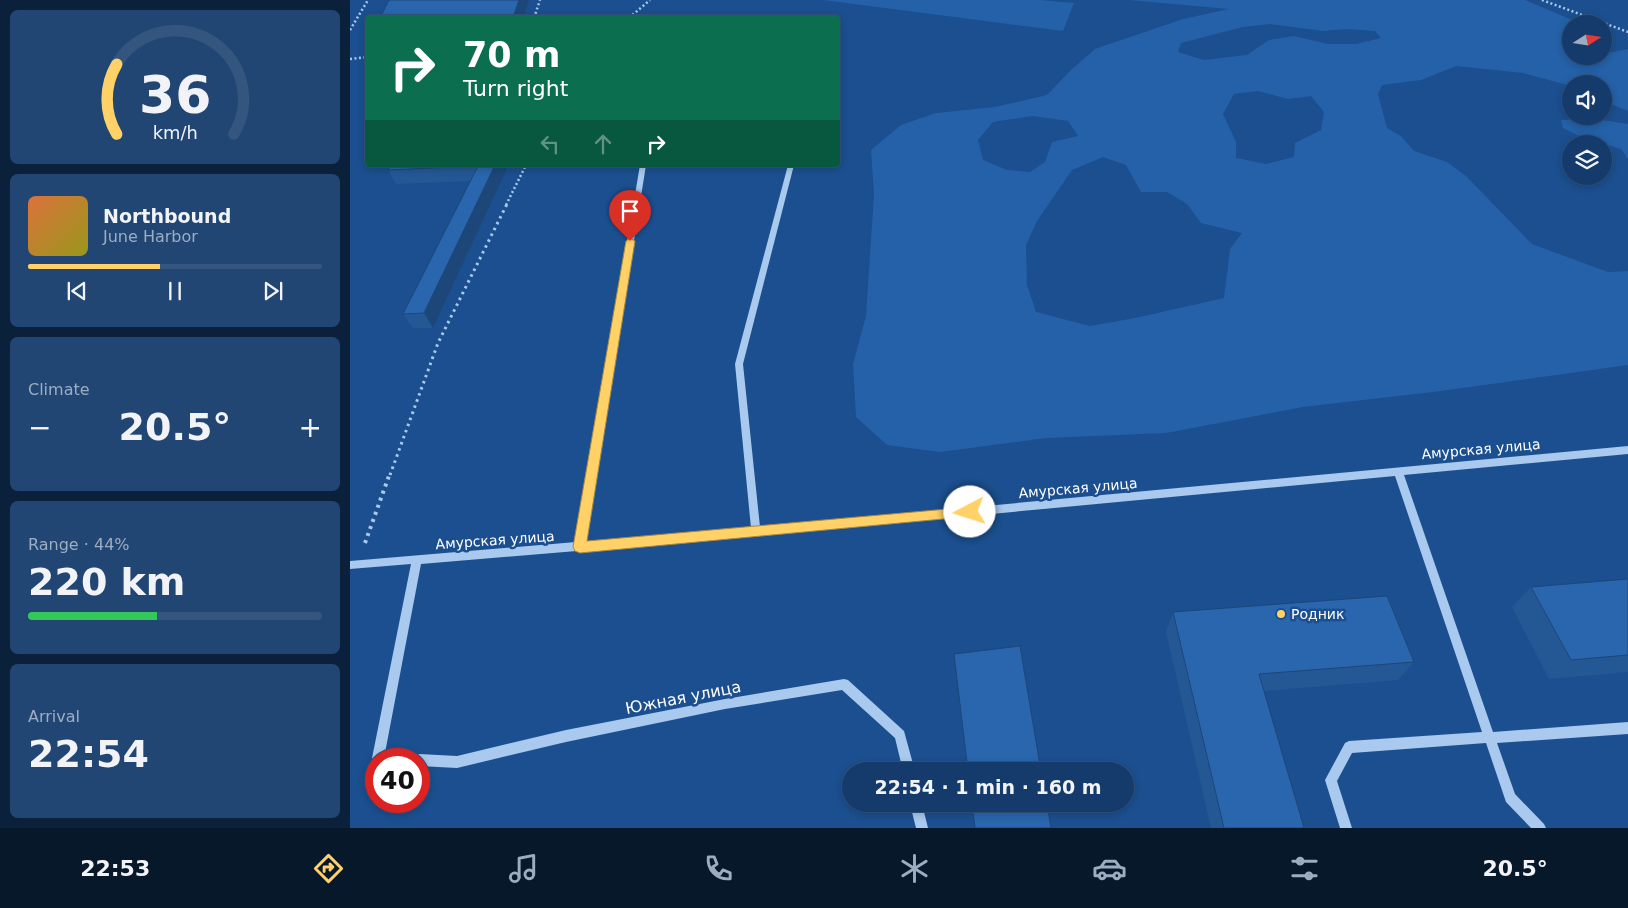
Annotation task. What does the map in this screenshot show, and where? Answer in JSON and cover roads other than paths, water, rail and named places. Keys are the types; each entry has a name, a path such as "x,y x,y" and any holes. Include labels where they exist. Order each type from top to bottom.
{"street":[{"path":"580,547 643,167"},
{"path":"756,532 739,364 790,167"},
{"name":"Амурская улица","path":"354,565 756,532 1628,450"},
{"path":"1398,471 1510,798 1540,828"},
{"path":"380,748 418,559"},
{"name":"Южная улица","path":"430,761 457,762 566,736 725,704 844,684 900,735 907,762"},
{"path":"1346,828 1331,780 1349,747 1628,728"},
{"path":"918,812 922,828"}],"place":[{"name":"Родник","path":"1281,614"}]}
